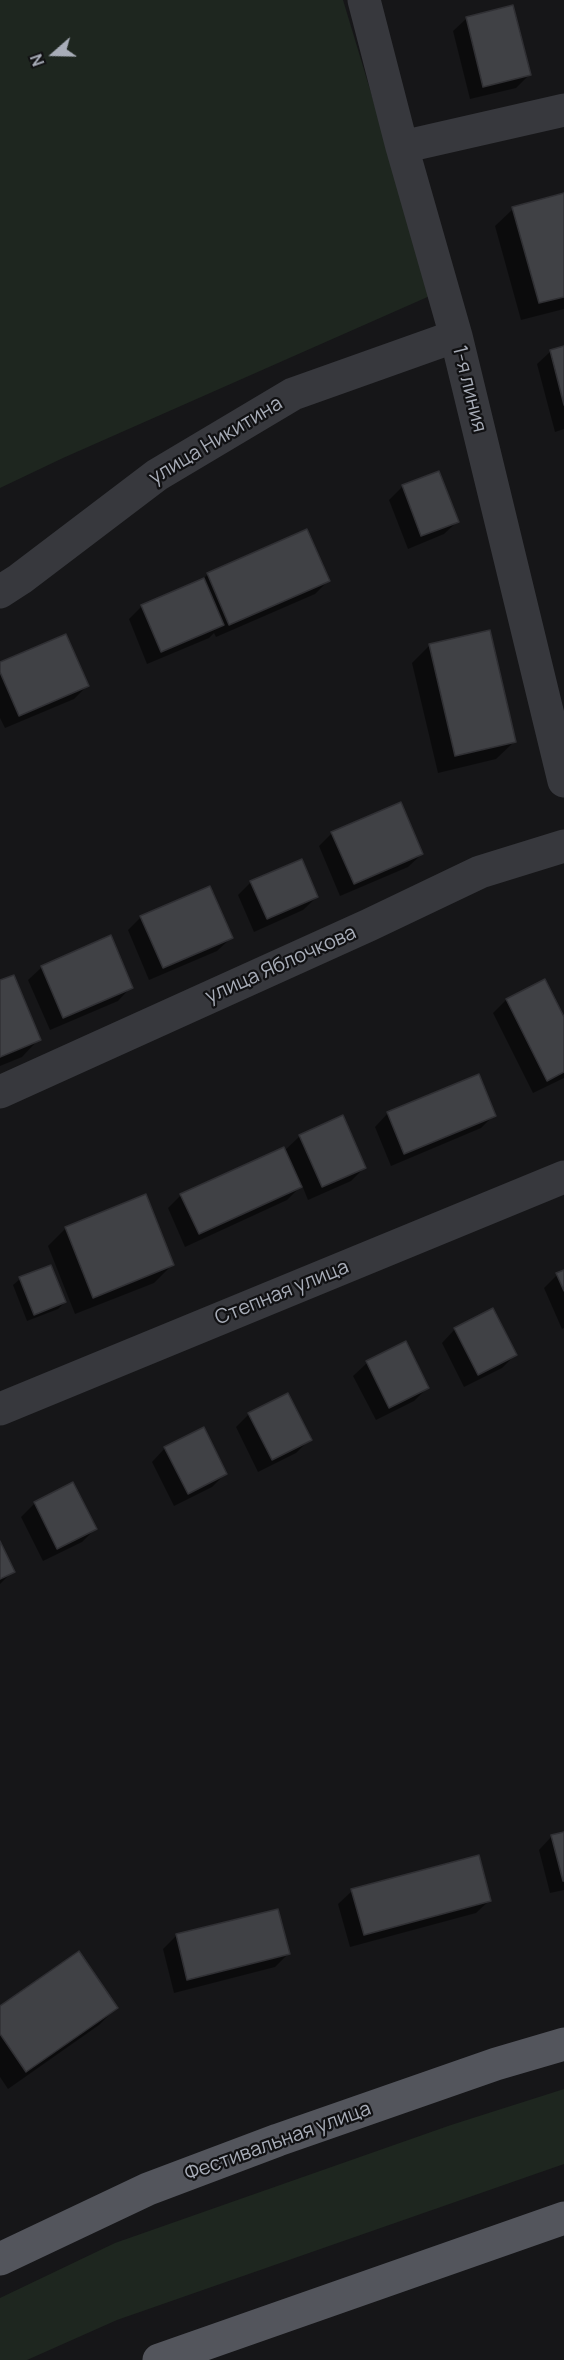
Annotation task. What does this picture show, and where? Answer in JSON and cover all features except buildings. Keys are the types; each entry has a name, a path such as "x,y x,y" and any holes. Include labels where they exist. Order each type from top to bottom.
{"main road":[{"name":"Фестивальная улица","path":"0,2259 148,2189 289,2136 496,2064 564,2044"},
{"path":"159,2360 564,2218"}],"street":[{"name":"1-я линия","path":"364,0 402,147 456,336 564,781"},
{"path":"402,147 564,110"},
{"name":"улица Никитина","path":"0,592 157,475 293,394 456,336"},
{"name":"улица Яблочкова","path":"0,1092 369,925 480,872 564,846"},
{"name":"Степная улица","path":"0,1408 564,1177"}],"shaded area":[{"path":"0,0 343,0 432,295 0,488"},
{"path":"564,2089 564,2164 117,2320 27,2360 0,2360 0,2298 115,2243 451,2125"}]}
